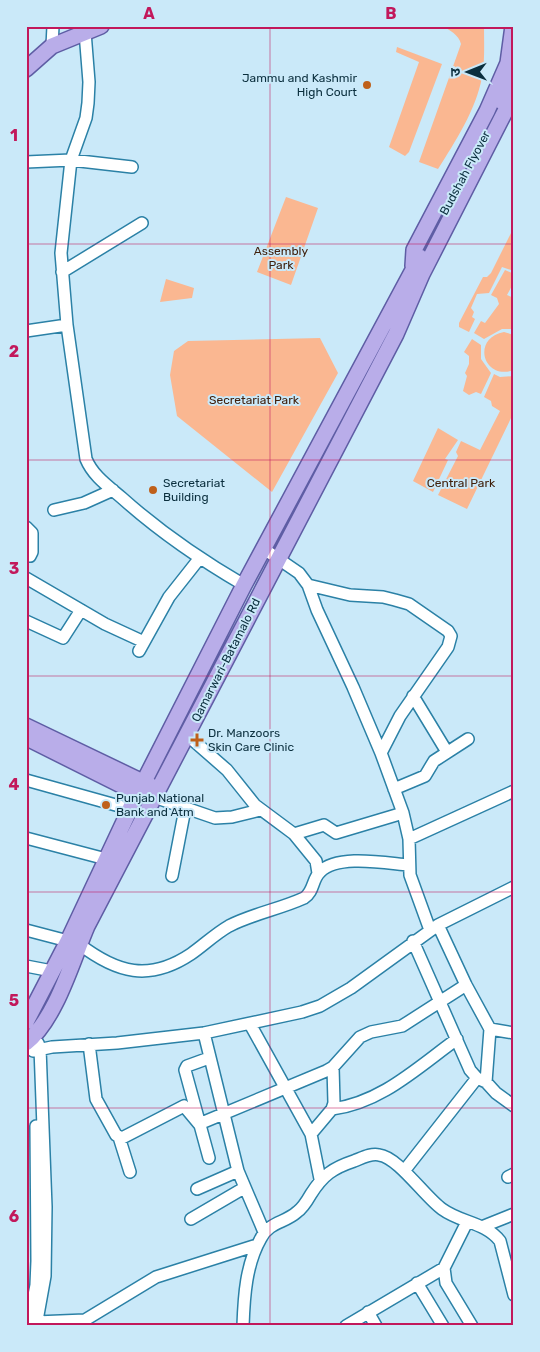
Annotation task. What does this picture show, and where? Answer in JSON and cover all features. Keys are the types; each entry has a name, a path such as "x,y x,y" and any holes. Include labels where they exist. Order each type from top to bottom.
{"main road":[{"path":"26,69 52,46 101,26"},
{"path":"513,26 512,52 487,111 414,250 418,272 436,269 514,109"},
{"name":"Budshah Flyover","path":"418,272 514,76"},
{"name":"Budshah Flyover","path":"426,256 514,94"},
{"name":"Qamarwari-Batamalo Rd","path":"31,1044 51,1012 74,943 149,791 244,585 418,272"},
{"name":"Qamarwari-Batamalo Rd","path":"149,791 188,735 396,334 418,272"},
{"path":"26,726 149,791"},
{"path":"26,737 149,791"},
{"path":"27,1022 52,970 74,943 106,859 130,809 149,791"}],"street":[{"path":"52,46 53,26"},
{"path":"84,32 89,82 88,103 86,118 71,160 61,235 67,325 86,459 95,475 144,518 199,558 244,585"},
{"path":"26,162 71,160 132,167"},
{"path":"62,272 142,223"},
{"path":"26,331 67,325"},
{"path":"54,510 84,503 112,490"},
{"path":"26,527 32,532 32,552 30,556 26,556"},
{"path":"264,549 299,573 308,585 382,753 403,813 408,839 408,865 412,885 490,1029 481,1080 404,1171"},
{"path":"26,578 141,647 169,598 199,558"},
{"path":"308,585 350,595 383,597 395,600 425,614 448,631 452,641 413,696 392,731 382,753"},
{"path":"26,621 63,638 81,610"},
{"path":"413,696 447,752"},
{"path":"188,735 221,765 260,810 294,834 316,860 318,873"},
{"path":"394,789 425,776 434,761 468,739"},
{"path":"26,780 130,809"},
{"path":"149,791 185,808 215,818 224,818 260,810"},
{"path":"408,839 514,791"},
{"path":"172,876 185,808"},
{"path":"294,834 324,824 336,833 403,813"},
{"path":"26,838 106,859"},
{"path":"26,930 74,943 110,966 142,971 158,970 184,958 236,922 308,895 318,873 325,868 346,862 408,865"},
{"path":"31,1044 88,1044 204,1033 250,1024 320,1006 351,988 413,941 434,928 514,887"},
{"path":"413,941 470,1070 514,1106"},
{"path":"26,966 52,970"},
{"path":"199,1124 333,1067 360,1037 371,1032 402,1026 466,985"},
{"path":"27,1022 31,1044 36,1107 37,1261 34,1325 85,1323 156,1277 257,1245"},
{"path":"250,1024 311,1134 320,1179"},
{"path":"490,1029 514,1033"},
{"path":"204,1033 238,1171 264,1232"},
{"path":"332,1109 351,1107 372,1098 457,1039"},
{"path":"88,1044 96,1098 119,1137 130,1172"},
{"path":"209,1058 187,1066 185,1070 209,1158"},
{"path":"311,1134 332,1109 335,1098 333,1067"},
{"path":"119,1137 126,1137 184,1106 199,1124"},
{"path":"243,1326 246,1284 257,1245 264,1232 272,1225 297,1213 320,1179 336,1167 371,1155 385,1156 404,1171 437,1205 467,1222 484,1226 500,1241 510,1262 514,1295"},
{"path":"197,1189 238,1171"},
{"path":"191,1219 244,1188"},
{"path":"484,1226 514,1214"},
{"path":"467,1222 444,1268 446,1283 472,1326"},
{"path":"346,1326 417,1282 444,1268"},
{"path":"417,1282 443,1326"},
{"path":"368,1312 376,1326"}],"green space":[{"path":"441,26 484,26 484,65 479,89 470,113 438,169 419,162 461,44 453,33"},
{"path":"397,47 442,64 409,152 405,156 389,147 419,62 396,52"},
{"name":"Assembly Park","path":"286,197 318,208 291,285 257,272"},
{"path":"514,227 514,271 502,267 489,293 477,294 471,308 474,312 472,317 475,319 469,332 459,327 459,323 483,277 487,277 491,273"},
{"path":"505,270 514,274 514,282 507,295 514,298 514,329 502,329 484,339 474,333 481,321 485,323 499,304 497,298 491,295"},
{"path":"166,279 194,288 192,298 160,302"},
{"path":"504,332 514,335 514,370 503,372 495,370 489,364 484,350 487,342 494,336"},
{"name":"Secretariat Park","path":"320,338 338,373 272,492 177,416 170,375 174,351 188,341"},
{"path":"472,339 481,345 481,359 491,373 481,394 476,392 469,395 463,391 467,376 465,373 469,364 469,356 464,352"},
{"name":"Central Park","path":"494,374 500,377 514,376 514,416 512,416 467,509 438,495 458,456 456,452 461,441 480,450 500,411 492,406 491,401 484,397"},
{"name":"Central Park","path":"438,428 458,440 445,459 448,460 433,492 413,481"}],"place":[{"name":"Jammu and Kashmir High Court","path":"367,85"},
{"name":"Secretariat Building","path":"153,490"},
{"name":"Dr. Manzoors Skin Care Clinic","path":"197,740"},
{"name":"Punjab National Bank and Atm","path":"106,805"}]}
